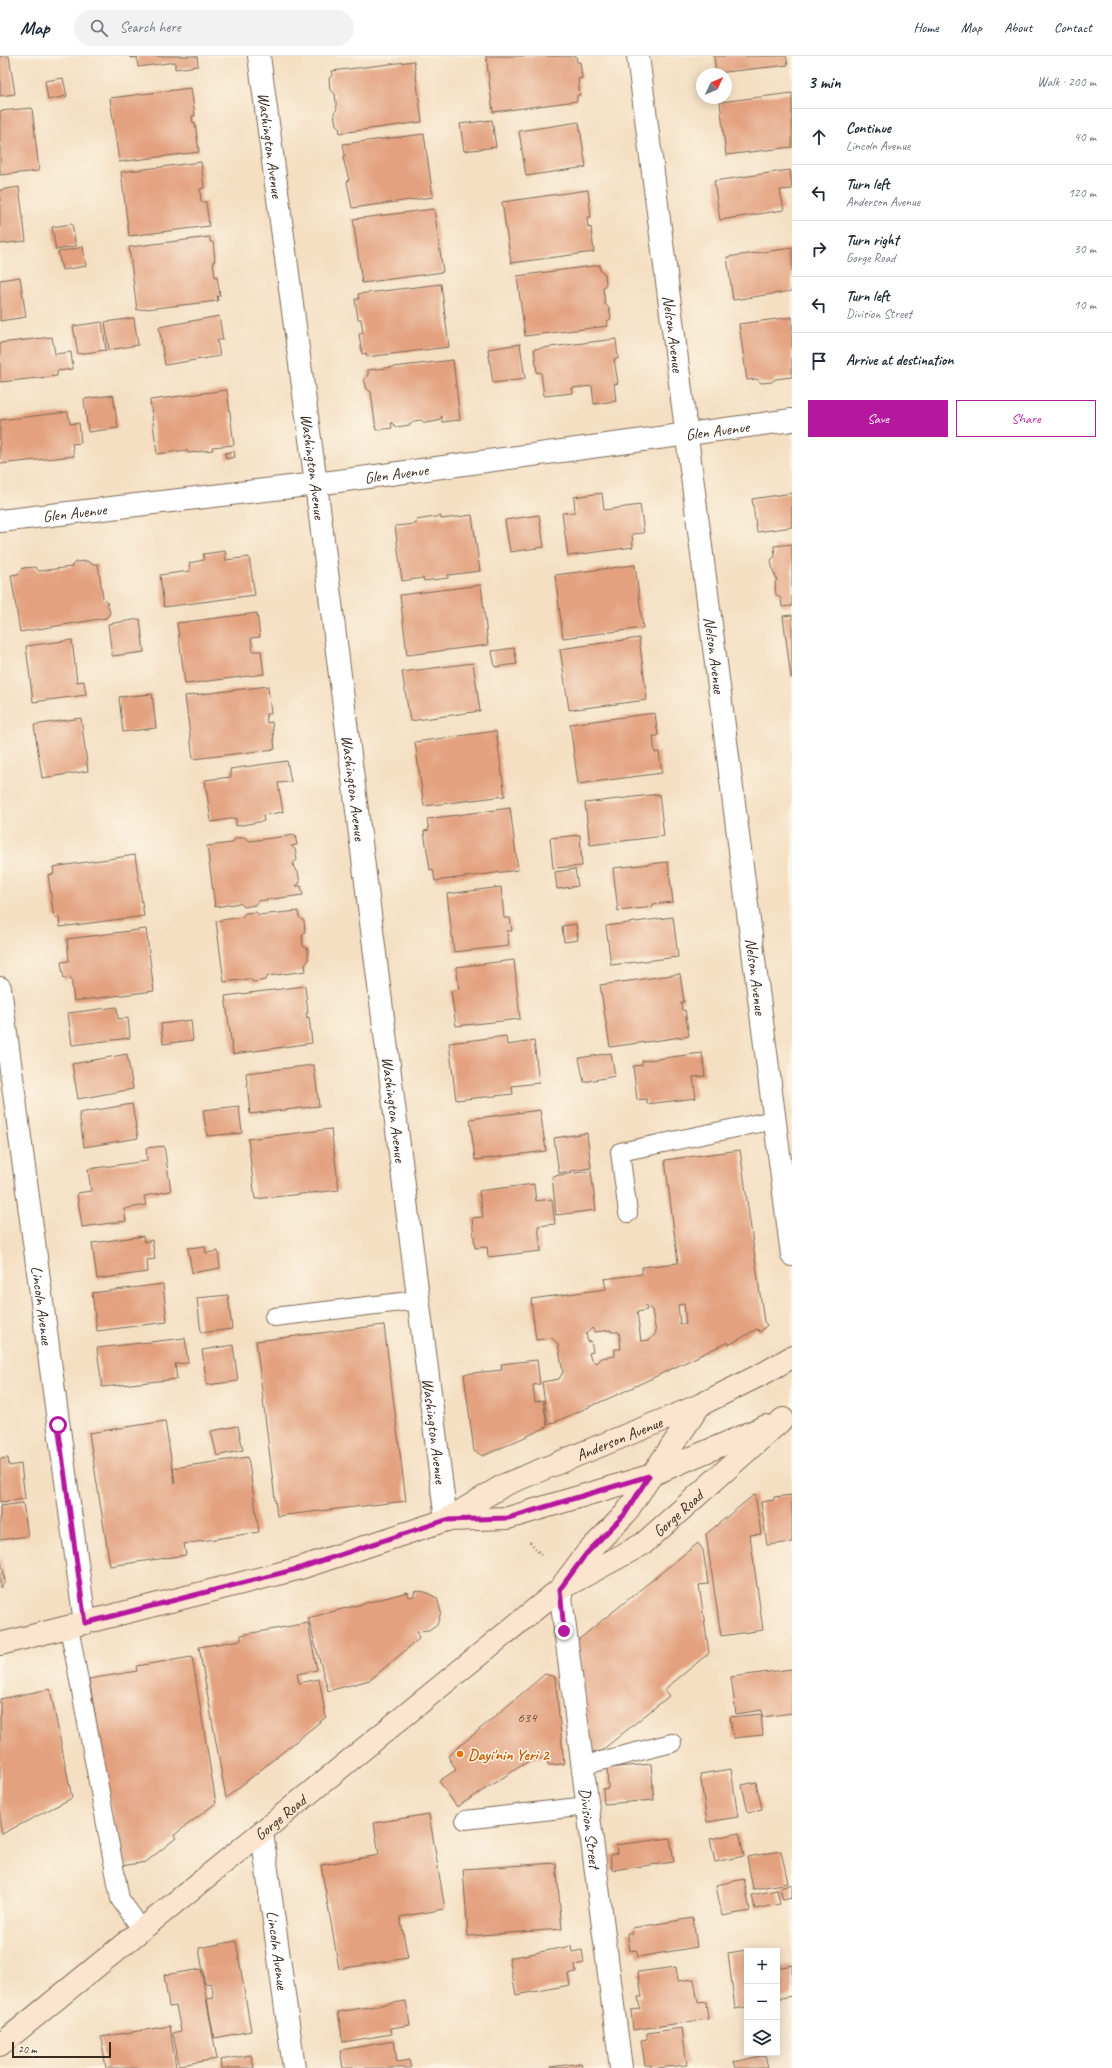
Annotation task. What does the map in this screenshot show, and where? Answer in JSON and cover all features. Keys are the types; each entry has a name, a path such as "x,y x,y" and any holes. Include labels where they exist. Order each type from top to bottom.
{"main road":[{"name":"Anderson Avenue","path":"0,1644 297,1569 446,1520 504,1486 700,1405 766,1372 792,1356"},
{"name":"Gorge Road","path":"560,1589 586,1554 625,1514 649,1476 700,1405"},
{"name":"Anderson Avenue","path":"446,1520 508,1518 649,1476 788,1415"},
{"name":"Gorge Road","path":"0,2045 560,1589 643,1544 788,1415"}],"street":[{"name":"Washington Avenue","path":"259,56 316,484 446,1520"},
{"name":"Nelson Avenue","path":"638,56 792,1255"},
{"name":"Glen Avenue","path":"0,520 316,484 792,420"},
{"name":"Lincoln Avenue","path":"0,988 77,1625"},
{"name":"Division Street","path":"560,1589 581,1766 621,2068"},
{"name":"Lincoln Avenue","path":"262,1833 294,2068"}],"lane":[{"path":"628,1213 620,1152 774,1120"},
{"path":"274,1318 418,1300"},
{"path":"77,1625 120,1899 142,1930"},
{"path":"581,1766 672,1743"},
{"path":"465,1820 587,1806"}],"path":[{"path":"530,1542 542,1556"}],"building":[{"path":"0,56 9,56 15,94 0,96"},
{"path":"130,56 197,56 198,66 175,69 175,62 138,67 137,57 130,58"},
{"path":"486,56 576,56 577,62 580,62 582,78 578,79 580,95 577,95 577,101 493,112"},
{"path":"714,56 786,56 788,65 732,71 732,68 715,68"},
{"path":"414,61 422,122 340,133 339,127 336,125 334,113 337,109 335,94 330,90 329,78 333,75 332,71"},
{"path":"63,78 67,96 48,100 45,81"},
{"path":"191,88 195,116 192,116 193,123 195,122 199,152 119,162 110,98"},
{"path":"792,93 792,147 726,155 720,104 732,104 732,100"},
{"path":"32,108 39,171 0,175 0,111"},
{"path":"492,120 496,147 464,151 460,124"},
{"path":"579,122 586,167 526,176 519,131"},
{"path":"424,134 433,197 352,208 347,182 349,180 343,158 345,155 343,144"},
{"path":"201,162 204,188 200,189 201,202 206,202 209,226 129,236 121,172"},
{"path":"790,170 792,189 780,190 784,210 720,220 714,181"},
{"path":"19,187 26,241 0,244 0,190"},
{"path":"588,190 591,217 587,217 588,228 591,227 594,252 511,263 502,202"},
{"path":"434,209 443,272 362,283 353,219"},
{"path":"72,224 76,246 56,250 52,227"},
{"path":"210,237 210,242 213,242 215,277 217,276 220,296 217,296 218,301 137,310 129,247"},
{"path":"83,247 86,266 62,270 58,252"},
{"path":"792,248 792,291 733,300 727,257"},
{"path":"600,265 600,270 605,274 606,284 603,288 605,304 609,308 611,318 607,322 608,326 525,336 517,276"},
{"path":"20,277 26,317 0,321 0,280"},
{"path":"441,284 449,347 367,357 366,353 362,354 359,334 363,333 361,319 358,319 355,299 359,299 358,294"},
{"path":"219,316 223,340 217,340 220,356 165,365 159,327"},
{"path":"792,317 792,377 775,379 772,382 761,383 757,379 747,380 739,324"},
{"path":"134,318 138,345 109,350 105,322"},
{"path":"102,322 106,350 78,354 73,326"},
{"path":"52,337 55,354 71,352 73,369 57,371 57,376 0,382 0,343"},
{"path":"616,339 618,359 614,359 618,383 614,384 616,401 594,404 592,386 572,388 573,393 544,396 541,372 537,373 534,349"},
{"path":"520,344 525,379 493,383 488,349"},
{"path":"453,360 460,420 442,422 442,416 438,421 425,423 421,420 413,421 410,425 396,427 391,422 392,428 376,430 371,392 367,389 364,379 368,375 368,370"},
{"path":"227,390 234,445 212,447 213,450 188,453 187,450 157,454 150,400"},
{"path":"113,395 118,428 88,432 84,399"},
{"path":"68,412 70,424 79,423 81,443 72,444 74,456 0,464 0,420"},
{"path":"234,451 235,457 226,459 225,453"},
{"path":"602,493 604,510 640,505 644,533 632,534 633,547 568,556 562,513 575,512 574,497"},
{"path":"792,493 792,527 757,532 752,499"},
{"path":"472,515 480,571 448,575 448,578 424,581 423,578 402,581 395,526 416,524 416,520 441,516 441,519"},
{"path":"539,515 544,547 510,552 505,520"},
{"path":"792,544 792,606 782,607 781,598 776,595 775,583 777,579 773,571 771,560 775,556 774,546"},
{"path":"225,551 226,560 249,557 255,595 164,607 160,575 190,571 189,563 204,560 203,554"},
{"path":"87,561 92,564 98,564 103,598 107,602 110,613 106,618 20,632 11,575 18,574 23,568 35,567 39,571 71,567 75,562"},
{"path":"635,565 643,628 563,638 555,575"},
{"path":"481,585 488,645 407,655 400,595"},
{"path":"257,613 260,637 251,638 253,651 261,651 264,674 185,684 177,623"},
{"path":"792,615 792,678 791,678 783,616"},
{"path":"140,619 144,652 112,656 108,624"},
{"path":"639,638 647,700 569,710 560,649"},
{"path":"72,640 77,682 84,681 86,695 33,702 26,646"},
{"path":"514,648 517,664 495,667 492,651"},
{"path":"473,663 480,711 410,721 402,672"},
{"path":"268,686 271,714 266,714 267,723 272,722 275,749 193,759 185,696"},
{"path":"152,694 156,728 123,732 119,697"},
{"path":"655,713 658,736 653,736 655,753 659,752 662,773 578,784 570,724"},
{"path":"81,718 88,771 42,778 34,725"},
{"path":"496,731 505,796 424,806 415,742"},
{"path":"287,761 291,782 278,783 283,812 263,815 264,821 236,826 236,818 211,822 205,780 231,777 230,769"},
{"path":"659,794 664,836 590,845 585,803"},
{"path":"510,808 518,870 435,881 433,869 430,870 424,831 429,830 427,819"},
{"path":"295,835 297,845 291,846 295,849 297,860 293,864 294,868 298,872 300,883 296,886 301,886 303,895 258,901 255,905 244,907 240,903 215,907 207,846 232,843 236,838 246,838 250,841"},
{"path":"580,835 582,866 553,868 550,838"},
{"path":"135,855 144,916 60,927 59,917 54,918 48,875 54,874 53,867"},
{"path":"668,862 673,902 653,904 653,907 618,911 613,868"},
{"path":"575,869 578,886 557,889 555,872"},
{"path":"501,887 504,918 510,918 512,931 507,931 509,946 454,952 447,894"},
{"path":"298,911 299,917 304,921 305,932 302,936 303,946 308,949 308,961 305,965 306,971 268,976 265,980 254,982 249,979 224,982 216,921 242,917 245,913 256,912 259,915"},
{"path":"673,917 678,957 611,965 606,926"},
{"path":"576,924 578,940 564,942 562,926"},
{"path":"146,929 154,991 74,1001 71,978 64,979 61,962 69,961 67,939"},
{"path":"514,960 520,1019 456,1026 451,991 459,989 456,967"},
{"path":"680,974 684,1002 681,1002 682,1010 685,1010 689,1036 610,1047 600,985"},
{"path":"305,986 308,1013 306,1013 307,1018 309,1017 312,1043 233,1054 225,996"},
{"path":"117,1007 118,1019 128,1018 130,1038 72,1045 68,1013"},
{"path":"191,1020 193,1040 163,1044 161,1024"},
{"path":"506,1036 507,1045 534,1041 539,1083 512,1086 513,1094 456,1100 449,1043"},
{"path":"611,1053 615,1076 584,1082 579,1058"},
{"path":"702,1053 705,1076 693,1077 696,1098 647,1104 647,1099 637,1100 633,1066 642,1065 642,1061"},
{"path":"127,1054 133,1089 78,1099 72,1064"},
{"path":"314,1065 319,1106 250,1114 246,1073"},
{"path":"132,1104 138,1138 84,1147 79,1113"},
{"path":"239,1106 242,1133 207,1136 203,1110"},
{"path":"540,1110 546,1151 475,1160 470,1119"},
{"path":"331,1129 339,1190 255,1199 248,1139"},
{"path":"587,1133 591,1168 559,1173 554,1138"},
{"path":"164,1146 171,1191 144,1196 146,1205 124,1209 126,1221 82,1227 77,1193 91,1191 88,1169 147,1161 146,1148"},
{"path":"740,1150 764,1322 767,1325 760,1332 757,1329 729,1345 728,1342 621,1393 548,1425 542,1382 559,1379 563,1372 558,1344 552,1338 536,1340 531,1299 606,1289 604,1279 642,1274 642,1267 678,1263 665,1160","holes":["684,1304 686,1324 680,1324 678,1305","646,1305 652,1310 656,1333 650,1340 641,1341 637,1312 647,1310","592,1328 595,1332 611,1330 611,1332 619,1332 621,1349 615,1349 615,1356 601,1358 596,1363 591,1360 589,1353 593,1352 591,1341 588,1342 586,1334"]},
{"path":"591,1171 596,1210 556,1215 552,1176"},
{"path":"534,1184 536,1201 552,1199 555,1224 538,1226 541,1251 488,1257 487,1247 475,1248 472,1218 483,1217 479,1191"},
{"path":"143,1236 144,1242 152,1240 155,1259 147,1260 148,1272 97,1279 92,1243"},
{"path":"205,1246 206,1253 218,1251 220,1268 192,1273 188,1248"},
{"path":"163,1284 167,1322 97,1331 92,1293"},
{"path":"228,1295 232,1329 201,1333 197,1298"},
{"path":"384,1325 406,1501 277,1516 256,1341"},
{"path":"185,1338 188,1363 175,1364 177,1379 102,1387 97,1348"},
{"path":"233,1345 238,1381 207,1385 202,1350"},
{"path":"537,1360 540,1384 533,1385 535,1402 543,1400 547,1427 483,1456 474,1451 464,1374 502,1370 501,1364"},
{"path":"165,1421 175,1484 173,1468 248,1457 259,1532 184,1544 186,1555 110,1566 89,1433"},
{"path":"238,1426 243,1450 217,1456 211,1431"},
{"path":"8,1458 9,1466 21,1464 25,1499 0,1502 0,1459"},
{"path":"755,1494 761,1534 750,1535 763,1630 721,1636 706,1534"},
{"path":"792,1495 792,1542 767,1545 761,1502 774,1500 774,1497"},
{"path":"23,1503 28,1536 0,1540 0,1506"},
{"path":"698,1543 703,1550 708,1584 699,1585 709,1653 664,1690 669,1696 601,1751 591,1752 578,1640"},
{"path":"0,1552 5,1582 0,1588"},
{"path":"408,1592 408,1597 414,1596 414,1592 425,1592 437,1598 441,1612 437,1625 429,1631 417,1632 419,1639 370,1680 328,1691 308,1618"},
{"path":"308,1623 317,1670 297,1674 299,1683 319,1679 326,1717 226,1798 199,1647 241,1640 241,1635"},
{"path":"192,1657 216,1803 174,1835 176,1838 146,1862 121,1866 89,1679 137,1671 136,1666"},
{"path":"792,1669 792,1713 763,1717 762,1710 736,1714 731,1677"},
{"path":"545,1674 555,1677 564,1764 548,1765 547,1758 532,1759 457,1807 439,1781 456,1770 448,1756"},
{"path":"50,1689 72,1798 2,1834 0,1824 0,1699"},
{"path":"761,1714 763,1735 733,1738 730,1717"},
{"path":"651,1764 654,1800 604,1804 603,1789 608,1788 607,1768"},
{"path":"731,1769 738,1817 707,1822 700,1774"},
{"path":"756,1782 762,1809 748,1812 742,1785"},
{"path":"429,1814 445,1909 400,1917 408,1958 339,1969 321,1865 379,1855 374,1823"},
{"path":"739,1833 744,1856 715,1862 710,1839"},
{"path":"670,1838 674,1862 612,1870 610,1855 617,1853 616,1845"},
{"path":"781,1851 788,1883 753,1889 747,1857"},
{"path":"556,1863 562,1929 468,1936 463,1869"},
{"path":"744,1879 750,1911 722,1916 716,1885"},
{"path":"792,1884 792,1898 783,1900 780,1888"},
{"path":"777,1890 780,1904 755,1909 752,1895"},
{"path":"693,1918 697,1947 638,1957 636,1950 630,1951 627,1933 633,1933 632,1928"},
{"path":"236,1941 251,2031 214,2038 207,1999 214,1998 211,1983 205,1984 199,1948"},
{"path":"571,1946 572,1952 582,1950 584,1963 575,1965 576,1972 568,1974 570,1985 516,1995 509,1958"},
{"path":"744,1950 744,2008 735,2009 728,1953"},
{"path":"792,1965 792,1996 780,1998 780,1967"},
{"path":"676,1967 678,1981 694,1979 698,2003 706,2002 708,2019 633,2030 631,2010 640,2009 638,1997 642,1997 638,1972"},
{"path":"201,1969 217,2059 179,2065 173,2033 181,2031 176,2006 169,2007 164,1975"},
{"path":"406,2001 410,2025 391,2028 392,2034 343,2042 338,2012"},
{"path":"170,2026 176,2068 106,2068 101,2037"},
{"path":"682,2028 687,2065 651,2068 651,2065 645,2065 641,2040 647,2039 647,2033"},
{"path":"394,2041 397,2062 409,2060 411,2068 343,2068 340,2050"},
{"path":"251,2055 254,2068 221,2068 220,2060"},
{"path":"765,2056 768,2068 736,2068 734,2062"},
{"path":"581,2063 582,2068 550,2068 550,2067"}],"place":[{"name":"Dayi'nin Yeri 2","path":"460,1754"}],"route":[{"path":"58,1425 85,1623 297,1569 446,1520 508,1518 649,1476 625,1514 586,1554 560,1589 564,1631"}]}
